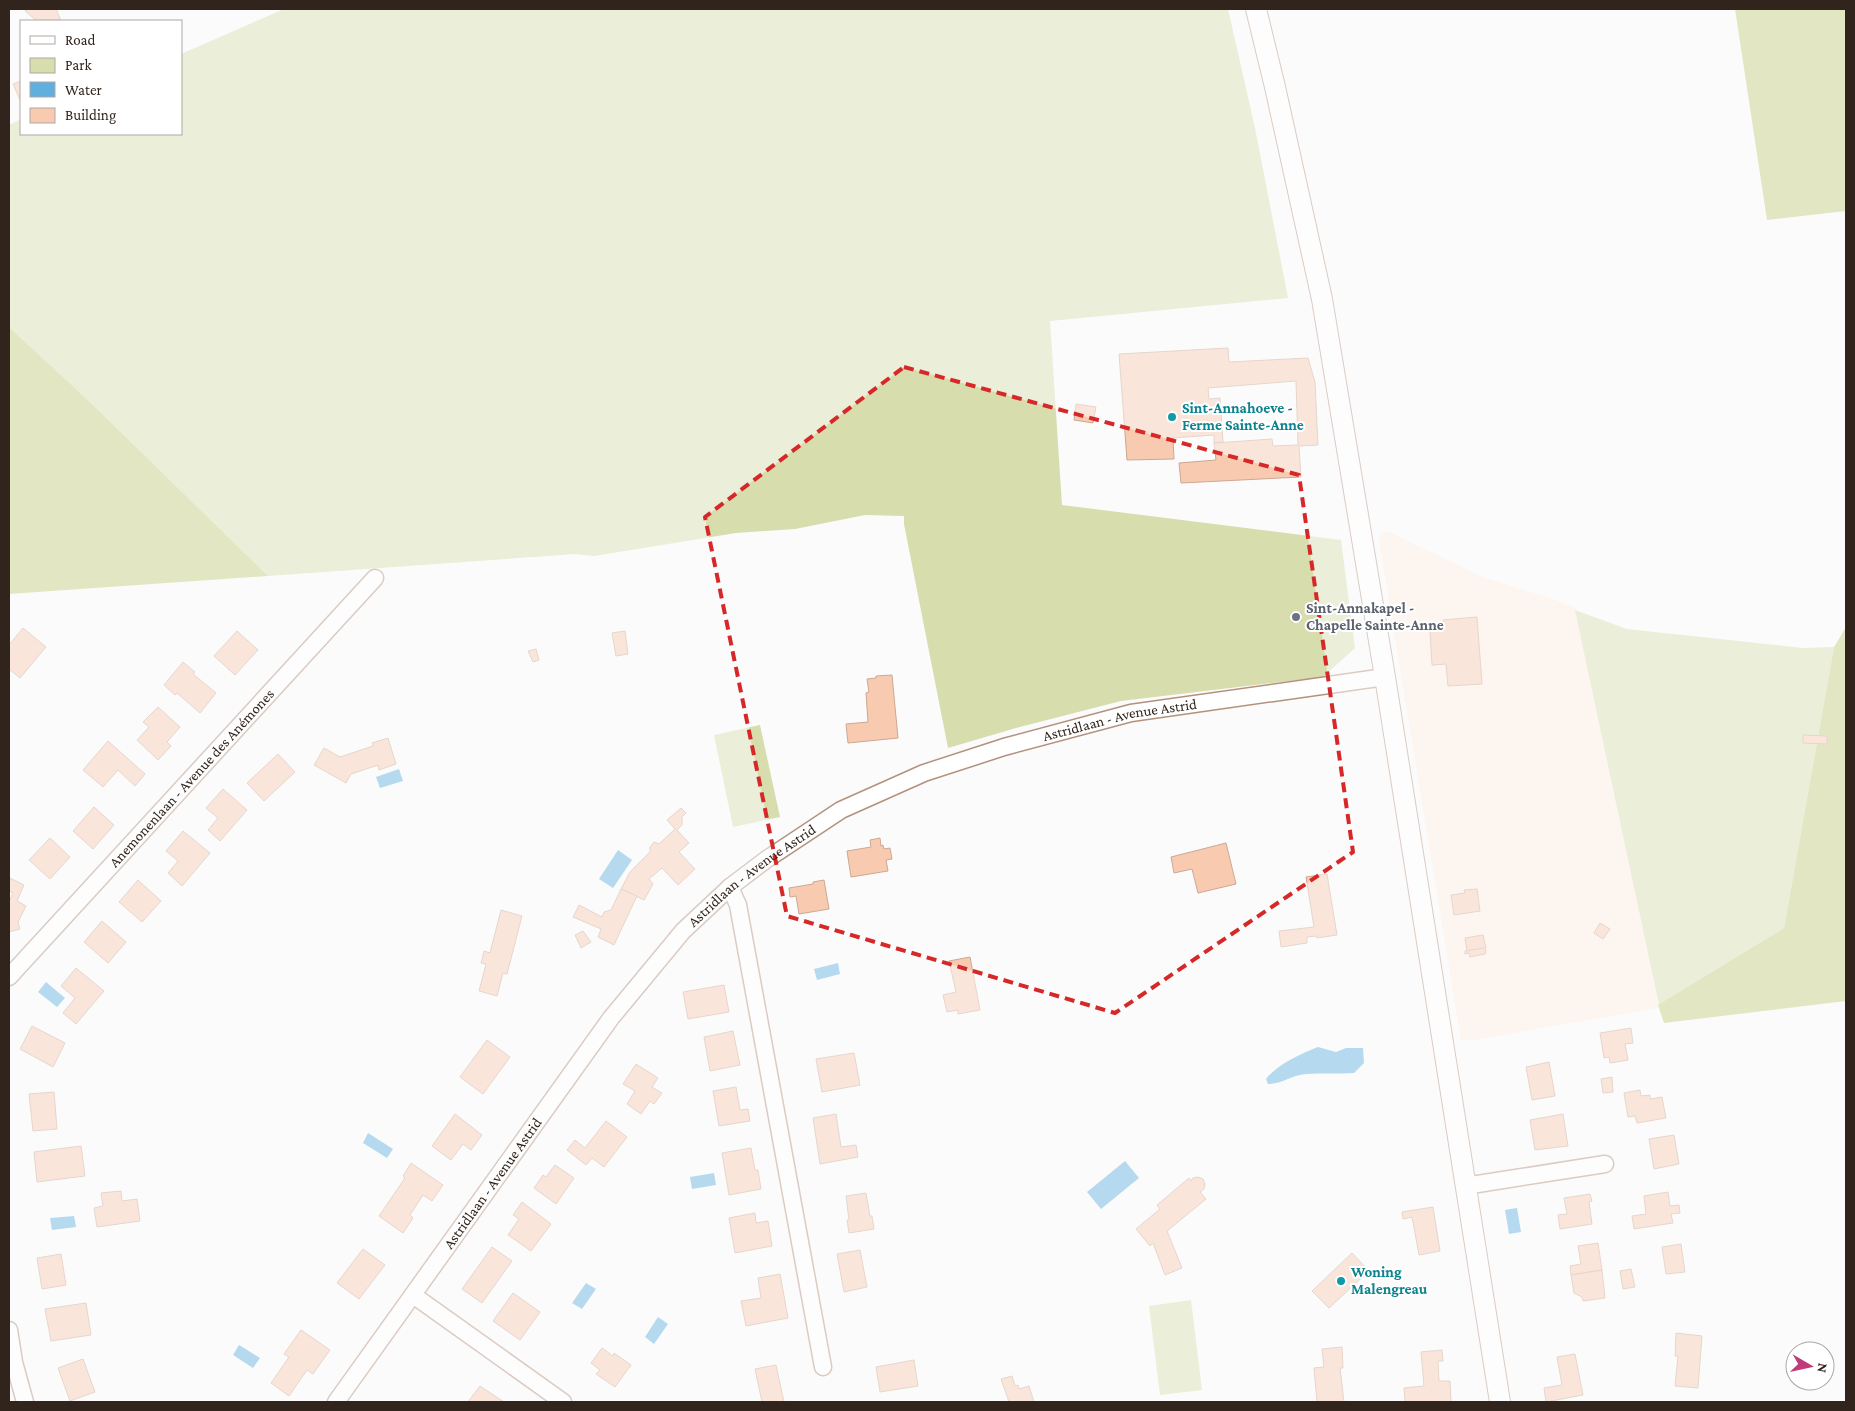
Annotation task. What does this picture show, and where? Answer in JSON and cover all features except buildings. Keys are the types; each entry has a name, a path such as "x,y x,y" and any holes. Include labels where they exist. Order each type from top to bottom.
{"street":[{"path":"1256,9 1322,299 1385,677 1500,1402"},
{"name":"Anemonenlaan - Avenue des Anémones","path":"9,977 375,578"},
{"name":"Astridlaan - Avenue Astrid","path":"336,1402 610,1018 683,931 730,887 767,859 841,810 924,773 995,750 1131,713 1385,677"},
{"path":"730,887 738,905 823,1367"},
{"path":"1465,1186 1605,1164"},
{"path":"413,1295 563,1402"},
{"path":"9,1330 14,1362 25,1402"}],"highlighted area":[{"path":"904,367 1299,475 1353,852 1115,1013 787,916 705,517"}],"shaded area":[{"path":"1387,531 1483,577 1576,608 1659,1008 1461,1041 1379,541 1380,534"}],"green space":[{"path":"284,9 1228,9 1255,128 1288,298 1050,321 1062,505 1341,540 1355,648 1323,677 1121,701 948,748 904,516 865,515 795,529 736,533 594,556 575,554 268,576 91,403 9,327 9,125 20,120 20,135 182,135 182,54"},
{"path":"1735,9 1846,9 1846,211 1767,220"},
{"path":"9,327 91,403 268,576 9,594"},
{"path":"1575,610 1627,629 1803,648 1834,647 1784,928 1659,1005"},
{"path":"1846,627 1846,1001 1664,1023 1658,1005 1784,928 1834,647"},
{"path":"760,725 780,817 733,827 714,735"},
{"path":"1191,1300 1202,1390 1160,1395 1149,1306"}],"water":[{"path":"399,769 403,781 380,788 376,777"},
{"path":"618,850 632,860 613,888 599,879"},
{"path":"838,963 840,974 817,980 814,969"},
{"path":"46,982 65,998 57,1007 38,992"},
{"path":"1318,1047 1336,1052 1346,1048 1363,1048 1364,1063 1354,1073 1306,1074 1278,1083 1268,1084 1266,1079 1283,1064"},
{"path":"368,1133 393,1149 387,1158 363,1143"},
{"path":"1125,1161 1139,1178 1101,1209 1087,1192"},
{"path":"714,1173 716,1185 692,1189 690,1177"},
{"path":"1517,1208 1521,1232 1509,1234 1505,1210"},
{"path":"74,1216 76,1227 52,1230 50,1218"},
{"path":"586,1283 596,1289 582,1309 572,1303"},
{"path":"658,1317 668,1324 654,1344 645,1337"},
{"path":"239,1345 260,1358 253,1368 233,1355"}],"place":[{"name":"Sint-Annahoeve - Ferme Sainte-Anne","path":"1172,417"},
{"name":"Sint-Annakapel - Chapelle Sainte-Anne","path":"1296,617"},
{"name":"Woning Malengreau","path":"1341,1281"}]}
